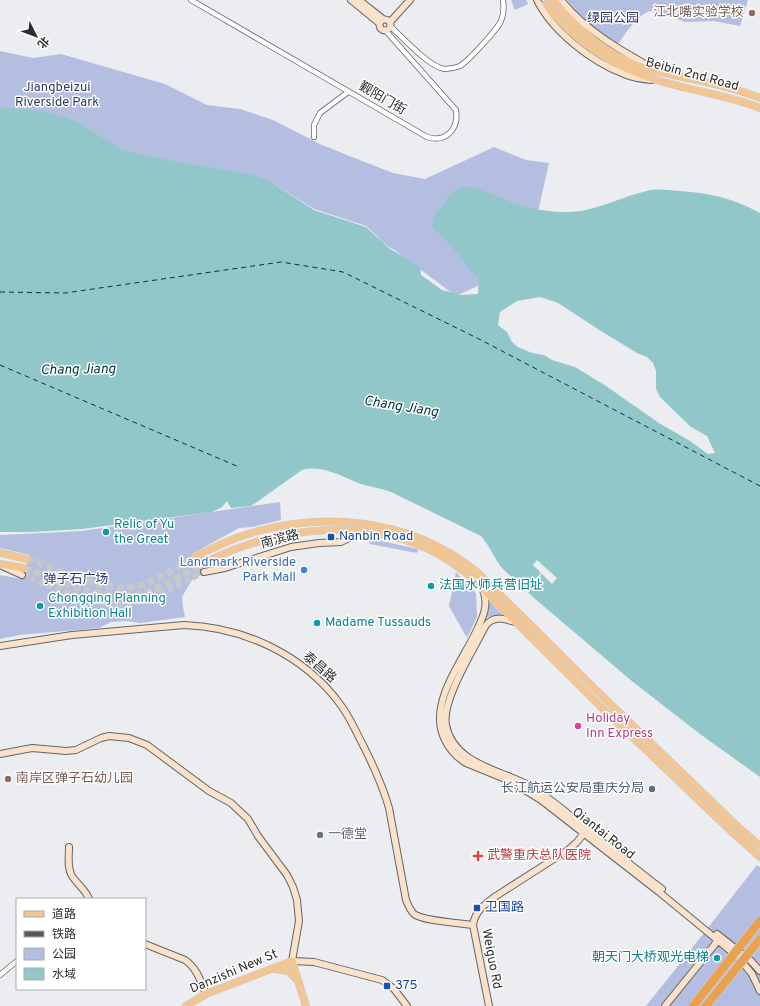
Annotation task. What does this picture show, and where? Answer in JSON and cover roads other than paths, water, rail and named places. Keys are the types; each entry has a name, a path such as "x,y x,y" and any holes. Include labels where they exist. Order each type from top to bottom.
{"highway":[{"path":"693,1006 760,921"},
{"path":"706,1006 760,939"}],"main road":[{"name":"Beibin 2nd Road","path":"549,2 573,34 595,51 627,69 657,80 743,101 760,108"},
{"name":"Beibin 2nd Road","path":"549,2 600,44 630,62 659,71 733,88 760,98"},
{"path":"195,557 240,537 265,530 299,524 340,521 380,526 401,532 439,547 466,563 486,580 636,728 736,825 760,846"},
{"path":"200,565 226,552 248,544 289,534 326,531 361,532 397,538 424,547 436,553 457,566 482,589 600,706 760,857"},
{"path":"0,553 27,559"},
{"path":"0,565 23,572"},
{"path":"584,689 588,684 586,679"},
{"path":"600,706 598,701 601,698 626,722 636,728"},
{"name":"Danzishi New St","path":"186,1006 206,994 292,961 306,1006"},
{"path":"269,970 279,969 288,971 298,980"}],"street":[{"name":"觐阳门街","path":"191,0 427,137 439,139 446,136 456,123 456,110 405,52 386,23"},
{"path":"351,0 386,23"},
{"path":"359,0 423,56 436,66 444,69 453,69 467,61 497,27 503,14 502,0"},
{"path":"386,23 405,0"},
{"path":"386,23 410,0"},
{"path":"537,0 544,13 556,28 606,66 625,75 657,80"},
{"path":"561,0 574,15 596,34 630,56 659,71"},
{"path":"405,52 404,48 406,46 423,56"},
{"path":"314,138 314,125 320,113 348,92"},
{"name":"南滨路","path":"204,572 225,568 291,547 341,542 361,532"},
{"name":"Qiantai Road","path":"482,589 486,600 484,614 447,688 441,705 440,724 443,735 451,750 461,760 527,790 586,831"},
{"name":"Qiantai Road","path":"516,622 497,618 490,621 486,625 449,698 445,715 448,734 455,746 469,759 512,777 545,796 586,831 720,938"},
{"name":"泰昌路","path":"0,646 72,635 184,625 200,626 234,632 256,640 281,652 314,676 334,696 348,716 364,748 389,808 406,900 410,909 422,918 473,925"},
{"path":"0,754 32,748 66,751 76,750 101,738 109,736 128,738 147,745 208,791 231,803 248,819 258,836 287,875 293,886 297,900 299,921 292,961 314,962 382,980 394,989 407,1006"},
{"name":"Weiguo Rd","path":"490,1006 473,925 477,913 487,903 568,850 586,831"},
{"path":"69,848 70,872 86,892 89,898"},
{"path":"720,938 750,960 760,971"},
{"path":"720,938 746,965 760,991"},
{"path":"665,1006 720,938"},
{"path":"146,944 185,960 190,964 194,968 206,994"},
{"path":"0,975 16,962"}],"water":[{"name":"Chang Jiang","path":"0,107 42,111 59,115 81,124 120,149 138,154 250,174 268,180 314,210 366,227 389,248 420,267 421,275 442,290 461,295 478,294 479,277 469,269 450,244 435,230 433,223 438,211 450,195 463,187 492,194 534,209 551,211 568,212 587,210 643,192 661,190 701,193 721,197 760,213 760,777 700,734 633,682 534,598 501,567 487,543 481,536 391,492 361,484 332,472 317,469 302,470 251,506 231,508 227,501 222,507 212,512 82,529 0,532","holes":["540,297 558,303 637,353 647,357 653,363 656,371 656,389 660,397 691,427 707,436 715,453 708,454 575,367 518,347 512,342 507,332 498,325 500,312 517,301"]}],"tunnel":[{"path":"27,559 97,584 125,588 152,581 195,557"},
{"path":"24,568 81,589 97,593 126,596 155,589 200,565"},
{"path":"22,575 80,597 95,601 126,603 140,601 156,595 204,572"}],"railway":[{"path":"695,1006 760,924"}],"place":[{"name":"江北嘴实验学校","path":"752,13"},
{"name":"Relic of Yu the Great","path":"106,532"},
{"name":"Nanbin Road","path":"331,537"},
{"name":"Landmark Riverside Park Mall","path":"304,570"},
{"name":"法国水师兵营旧址","path":"431,586"},
{"name":"Chongqing Planning Exhibition Hall","path":"40,606"},
{"name":"Madame Tussauds","path":"317,623"},
{"name":"Holiday Inn Express","path":"578,726"},
{"name":"南岸区弹子石幼儿园","path":"8,779"},
{"name":"长江航运公安局重庆分局","path":"652,789"},
{"name":"一德堂","path":"320,835"},
{"name":"武警重庆总队医院","path":"478,856"},
{"name":"卫国路","path":"477,908"},
{"name":"朝天门大桥观光电梯","path":"717,958"},
{"name":"375","path":"387,986"}],"park label":[{"name":"绿园公园","path":"613,19"},
{"name":"Jiangbeizui Riverside Park","path":"57,96"},
{"name":"弹子石广场","path":"76,580"}]}
